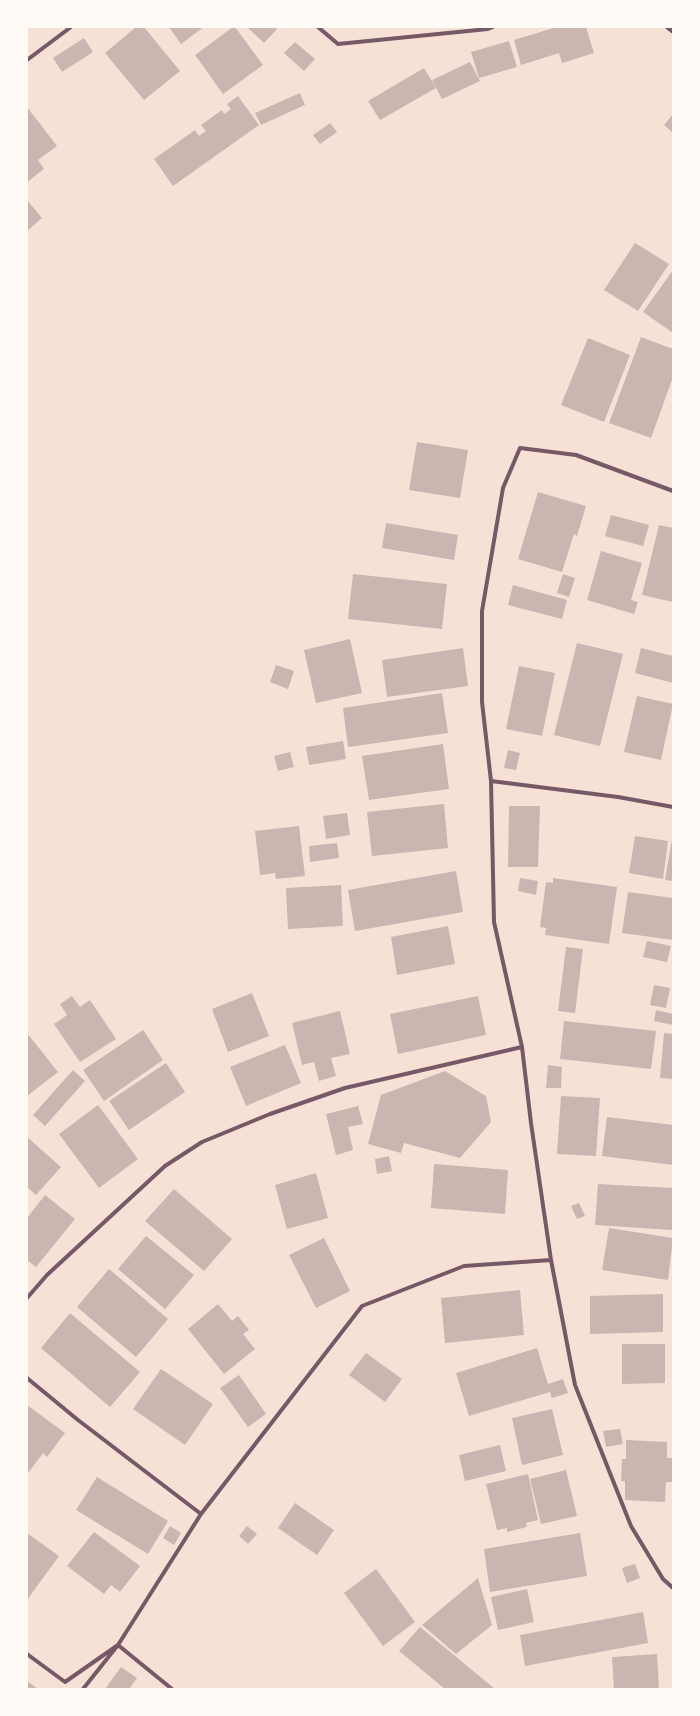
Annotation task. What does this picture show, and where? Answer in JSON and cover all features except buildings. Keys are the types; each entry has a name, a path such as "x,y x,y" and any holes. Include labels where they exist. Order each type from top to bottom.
{"street":[{"path":"27,60 71,27"},
{"path":"318,27 338,44 492,27"},
{"path":"669,27 673,30"},
{"path":"673,491 576,455 520,448 503,488 482,611 482,702 491,782 494,922 522,1047 531,1123 551,1260 574,1385 631,1526 663,1578 673,1588"},
{"path":"491,782 618,797 673,807"},
{"path":"27,1298 47,1275 165,1166 202,1142 270,1114 345,1088 522,1047"},
{"path":"83,1689 118,1645 201,1514 362,1306 464,1266 551,1260"},
{"path":"27,1378 78,1420 201,1514"},
{"path":"27,1654 65,1682 118,1645"},
{"path":"118,1645 172,1689"}]}
